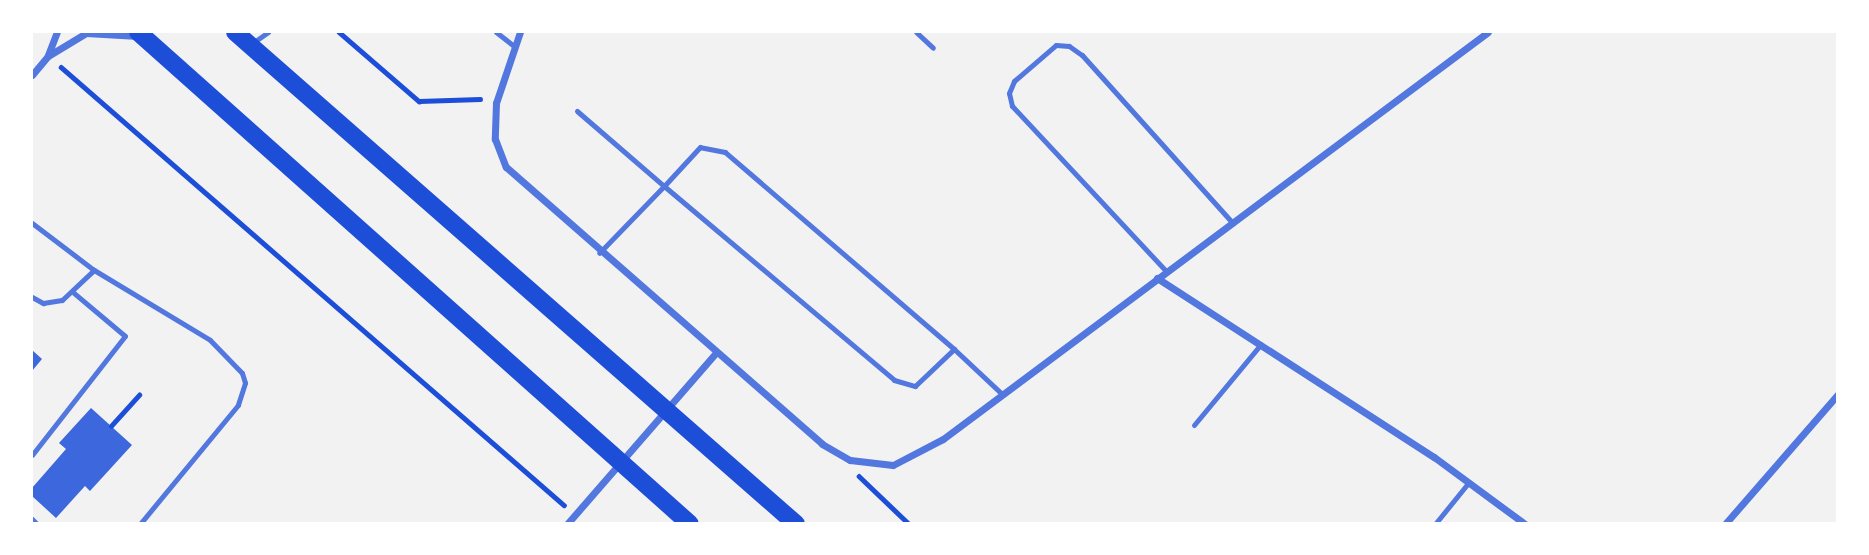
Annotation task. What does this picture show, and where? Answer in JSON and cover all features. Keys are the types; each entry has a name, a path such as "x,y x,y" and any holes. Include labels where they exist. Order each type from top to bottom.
{"main road":[{"path":"234,32 796,523"},
{"path":"141,34 691,523"}],"street":[{"path":"48,56 57,32"},
{"path":"520,32 497,98 495,139 506,167 599,253 822,444 850,460 893,465 919,455 1488,32"},
{"path":"32,75 48,56 86,33 141,34"},
{"path":"1157,278 1469,482 1525,523"},
{"path":"567,523 715,354"},
{"path":"1725,523 1838,394"}],"lane":[{"path":"250,45 268,32"},
{"path":"496,32 514,46"},
{"path":"916,32 933,48"},
{"path":"1167,271 1012,106 1009,93 1014,81 1056,45 1069,46 1082,55 1233,223"},
{"path":"577,111 903,386 915,386 954,349"},
{"path":"599,253 700,147 725,152 954,349 1002,394"},
{"path":"32,223 94,270 210,340 234,363 245,383 238,405 140,523"},
{"path":"32,297 50,303 74,293 94,270"},
{"path":"32,455 125,336 74,293"},
{"path":"1194,425 1261,345"},
{"path":"1435,523 1469,482"},
{"path":"32,519 37,523"}],"path":[{"path":"339,32 419,101 497,98"},
{"path":"48,56 575,514"},
{"path":"111,426 139,395"},
{"path":"850,460 863,484 909,523"}],"building":[{"path":"32,350 42,359 32,371"},
{"path":"91,408 132,445 90,491 85,486 56,518 32,496 32,488 66,449 59,443"}]}
